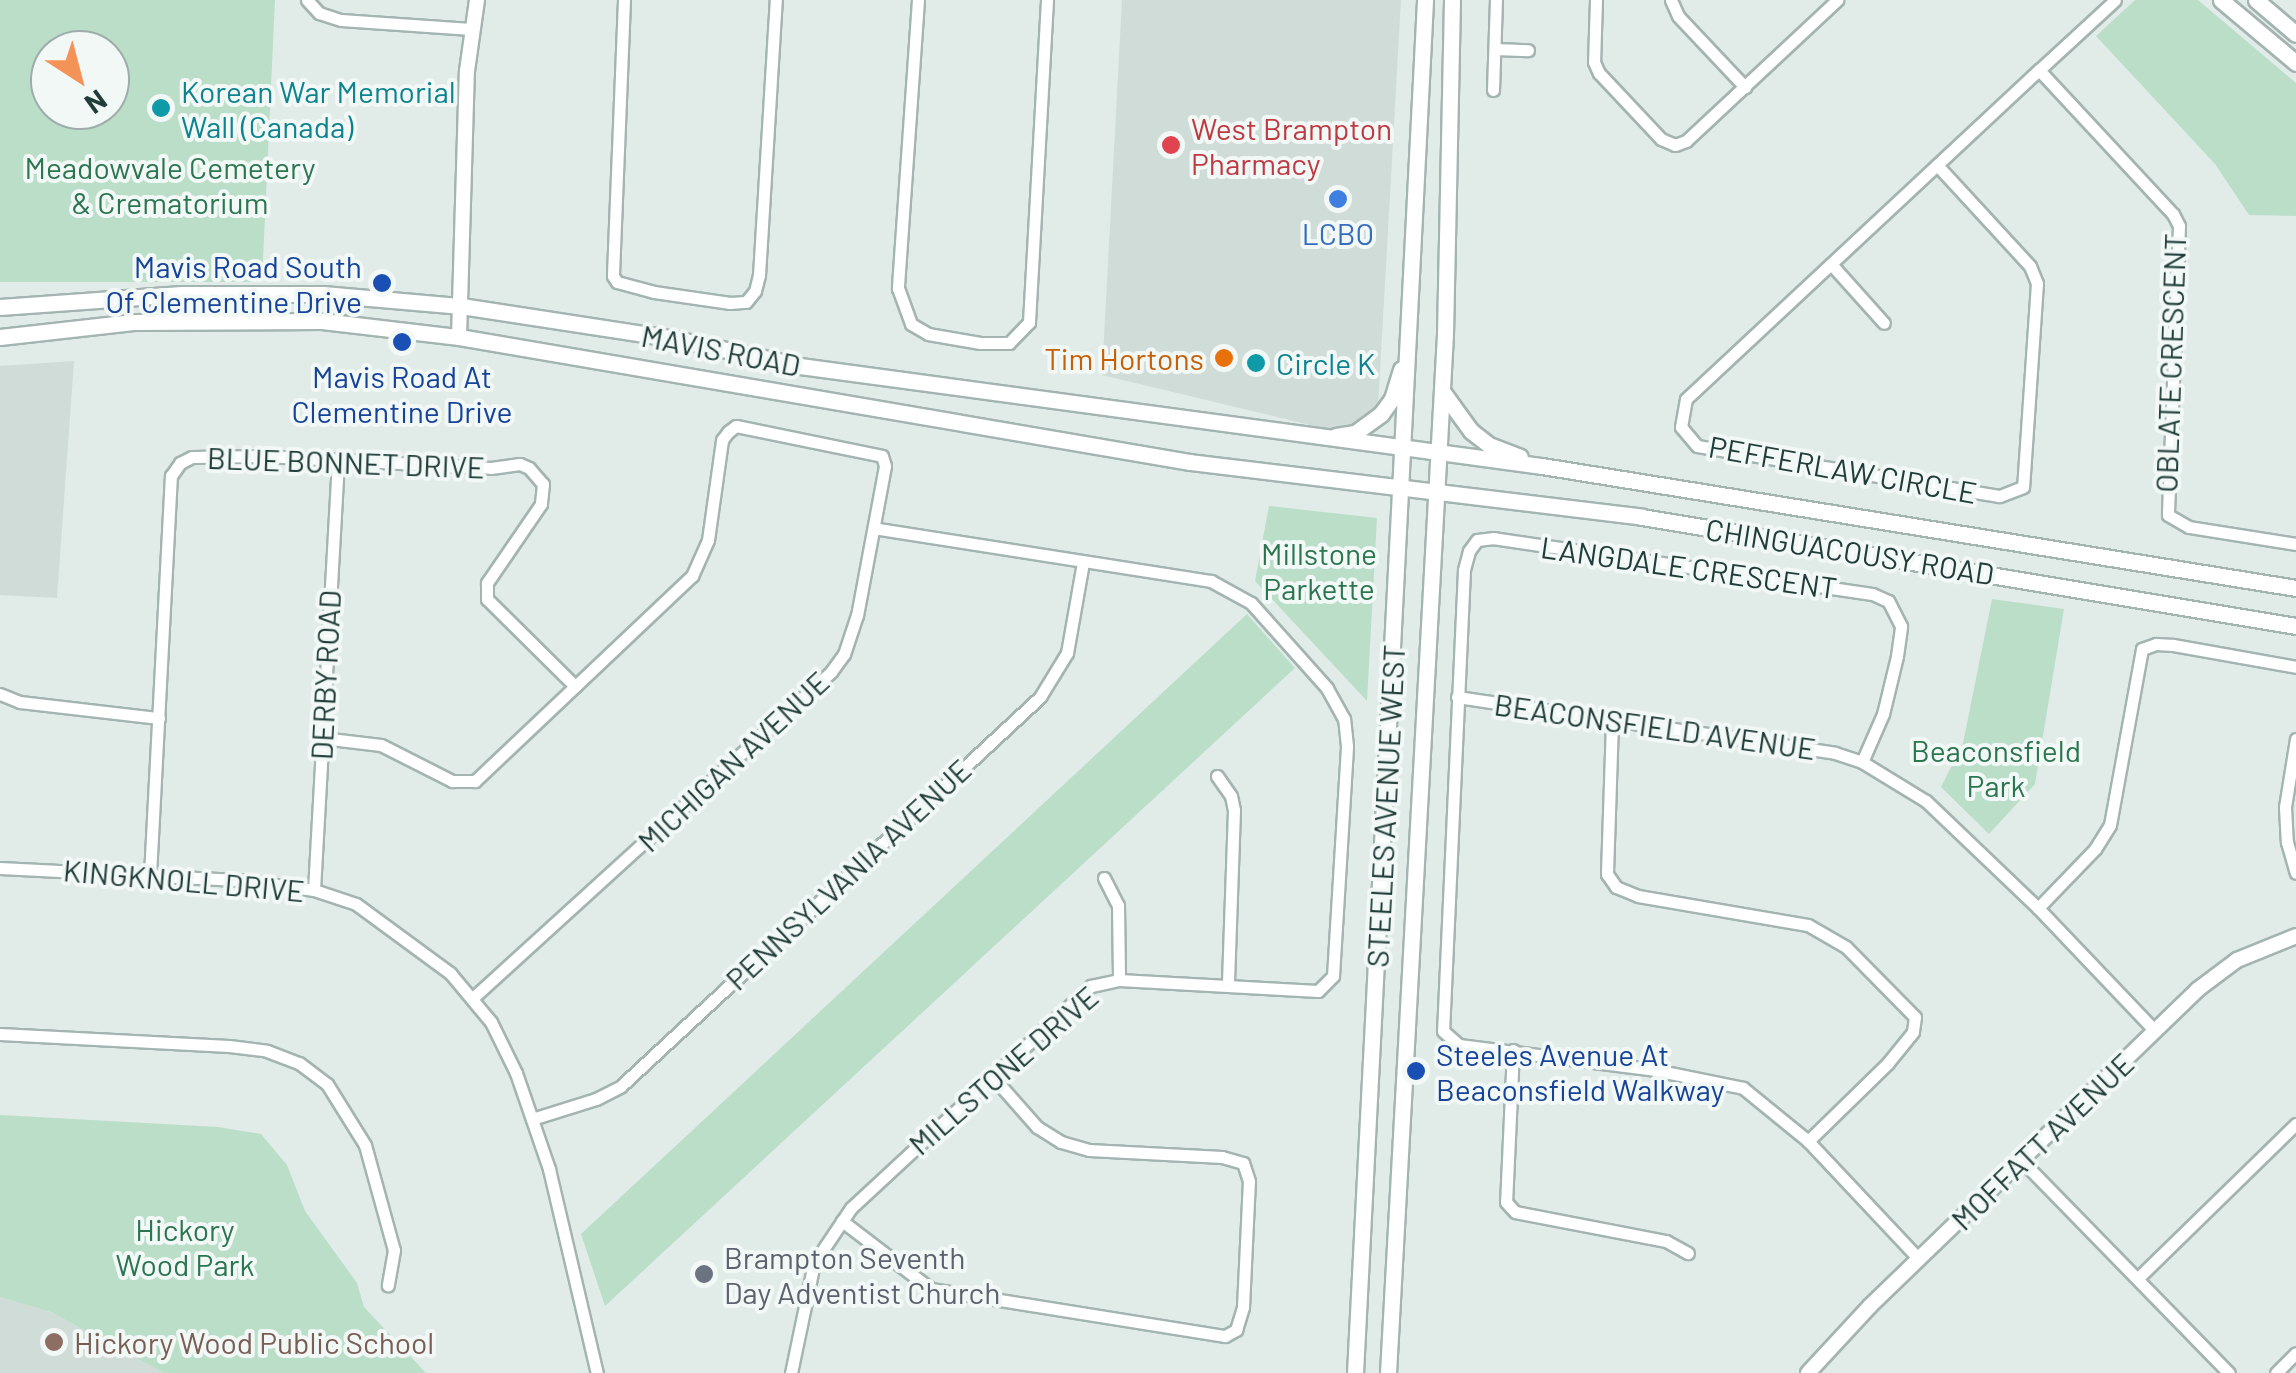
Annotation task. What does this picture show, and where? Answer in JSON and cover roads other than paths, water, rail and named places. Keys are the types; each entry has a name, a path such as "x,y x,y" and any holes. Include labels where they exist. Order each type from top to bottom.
{"main road":[{"name":"STEELES AVENUE WEST","path":"1355,1373 1425,0"},
{"name":"STEELES AVENUE WEST","path":"1388,1373 1442,391 1452,0"},
{"path":"2222,0 2296,63"},
{"path":"2256,0 2296,34"},
{"name":"MAVIS ROAD","path":"0,306 182,294 323,294 461,306 670,338 800,366 1439,453"},
{"name":"MAVIS ROAD","path":"0,337 133,322 322,321 459,337 1190,462 1402,487"},
{"path":"1321,439 1355,433 1382,414 1392,399 1408,346"},
{"path":"795,395 800,366"},
{"path":"1442,391 1464,424 1489,446 1542,466"},
{"name":"CHINGUACOUSY ROAD","path":"1439,453 1542,466 2296,588"},
{"name":"CHINGUACOUSY ROAD","path":"1402,487 1642,517 2296,626"}],"street":[{"path":"307,0 319,13 341,20 471,29"},
{"path":"459,337 471,29 477,0"},
{"path":"624,0 612,276 617,282 654,292 730,304 746,302 759,276 776,0"},
{"path":"918,0 898,288 904,316 911,324 928,334 980,343 1009,342 1029,322 1047,0"},
{"path":"1494,90 1496,0"},
{"path":"1596,0 1594,62 1666,142 1686,141 1835,1"},
{"path":"1671,0 1678,16 1745,87"},
{"name":"PEFFERLAW CIRCLE","path":"1937,165 2030,266 2037,284 2026,478 2017,492 1999,496 1696,446 1687,438 1680,412 1686,398 2039,70 2116,0"},
{"path":"1494,50 1528,50"},
{"name":"OBLATE CRESCENT","path":"2039,70 2173,214 2178,226 2168,515 2189,527 2296,544"},
{"path":"1831,264 1884,323"},
{"name":"MICHIGAN AVENUE","path":"322,738 392,748 464,784 475,781 692,576 708,540 722,440 736,426 882,456 874,528 851,636 826,678 474,997"},
{"name":"BLUE BONNET DRIVE","path":"150,875 171,476 180,463 205,456 490,468 520,464 538,474 543,484 541,504 487,583 486,599 575,686"},
{"name":"DERBY ROAD","path":"314,890 338,459"},
{"name":"MILLSTONE DRIVE","path":"791,1373 814,1263 842,1221 872,1186 1091,986 1119,980 1318,991 1333,976 1348,746 1344,719 1327,688 1238,594 1211,581 874,528"},
{"name":"LANGDALE CRESCENT","path":"1457,696 1464,570 1468,551 1477,540 1494,538 1872,594 1888,601 1902,626 1883,714 1862,762"},
{"name":"PENNSYLVANIA AVENUE","path":"532,1119 596,1099 621,1086 1040,697 1067,653 1083,562"},
{"path":"2038,908 2095,849 2110,825 2142,649 2156,644 2173,645 2296,667"},
{"path":"0,694 20,702 158,718"},
{"name":"BEACONSFIELD AVENUE","path":"1919,1259 1808,1140 1743,1088 1650,1069 1459,1045 1443,1031 1457,696 1835,753 1862,762 1926,801 2038,908 2154,1031"},
{"path":"1612,722 1607,874 1616,887 1638,896 1808,926 1846,947 1916,1017 1912,1032 1888,1063 1808,1140"},
{"path":"2296,739 2285,807 2287,842 2296,874"},
{"path":"1217,776 1231,796 1235,828 1228,986"},
{"name":"KINGKNOLL DRIVE","path":"0,868 238,880 314,890 346,900 380,919 474,997 502,1041 549,1169 597,1373"},
{"path":"1104,878 1118,905 1119,980"},
{"name":"MOFFATT AVENUE","path":"1808,1373 1919,1259 2154,1031 2237,960 2296,936"},
{"path":"0,1034 229,1046 267,1051 298,1063 336,1096 365,1145 394,1250 388,1286"},
{"path":"1513,1050 1506,1202 1515,1212 1666,1241 1688,1253"},
{"path":"842,1221 931,1289 1224,1336 1236,1330 1243,1307 1249,1175 1243,1163 1222,1157 1089,1150 1061,1142 1023,1114 992,1076"},
{"path":"2138,1278 2296,1124"},
{"path":"2022,1161 2229,1373"},
{"path":"2276,1373 2296,1353"}],"place":[{"name":"Korean War Memorial Wall (Canada)","path":"161,108"},
{"name":"West Brampton Pharmacy","path":"1171,145"},
{"name":"LCBO","path":"1338,199"},
{"name":"Mavis Road South Of Clementine Drive","path":"382,283"},
{"name":"Mavis Road At Clementine Drive","path":"402,342"},
{"name":"Tim Hortons","path":"1224,358"},
{"name":"Circle K","path":"1256,363"},
{"name":"Steeles Avenue At Beaconsfield Walkway","path":"1416,1071"},
{"name":"Brampton Seventh Day Adventist Church","path":"704,1274"},
{"name":"Hickory Wood Public School","path":"54,1342"}],"park label":[{"name":"Meadowvale Cemetery & Crematorium","path":"170,184"},
{"name":"Millstone Parkette","path":"1319,570"},
{"name":"Beaconsfield Park","path":"1996,767"},
{"name":"Hickory Wood Park","path":"185,1246"}]}
